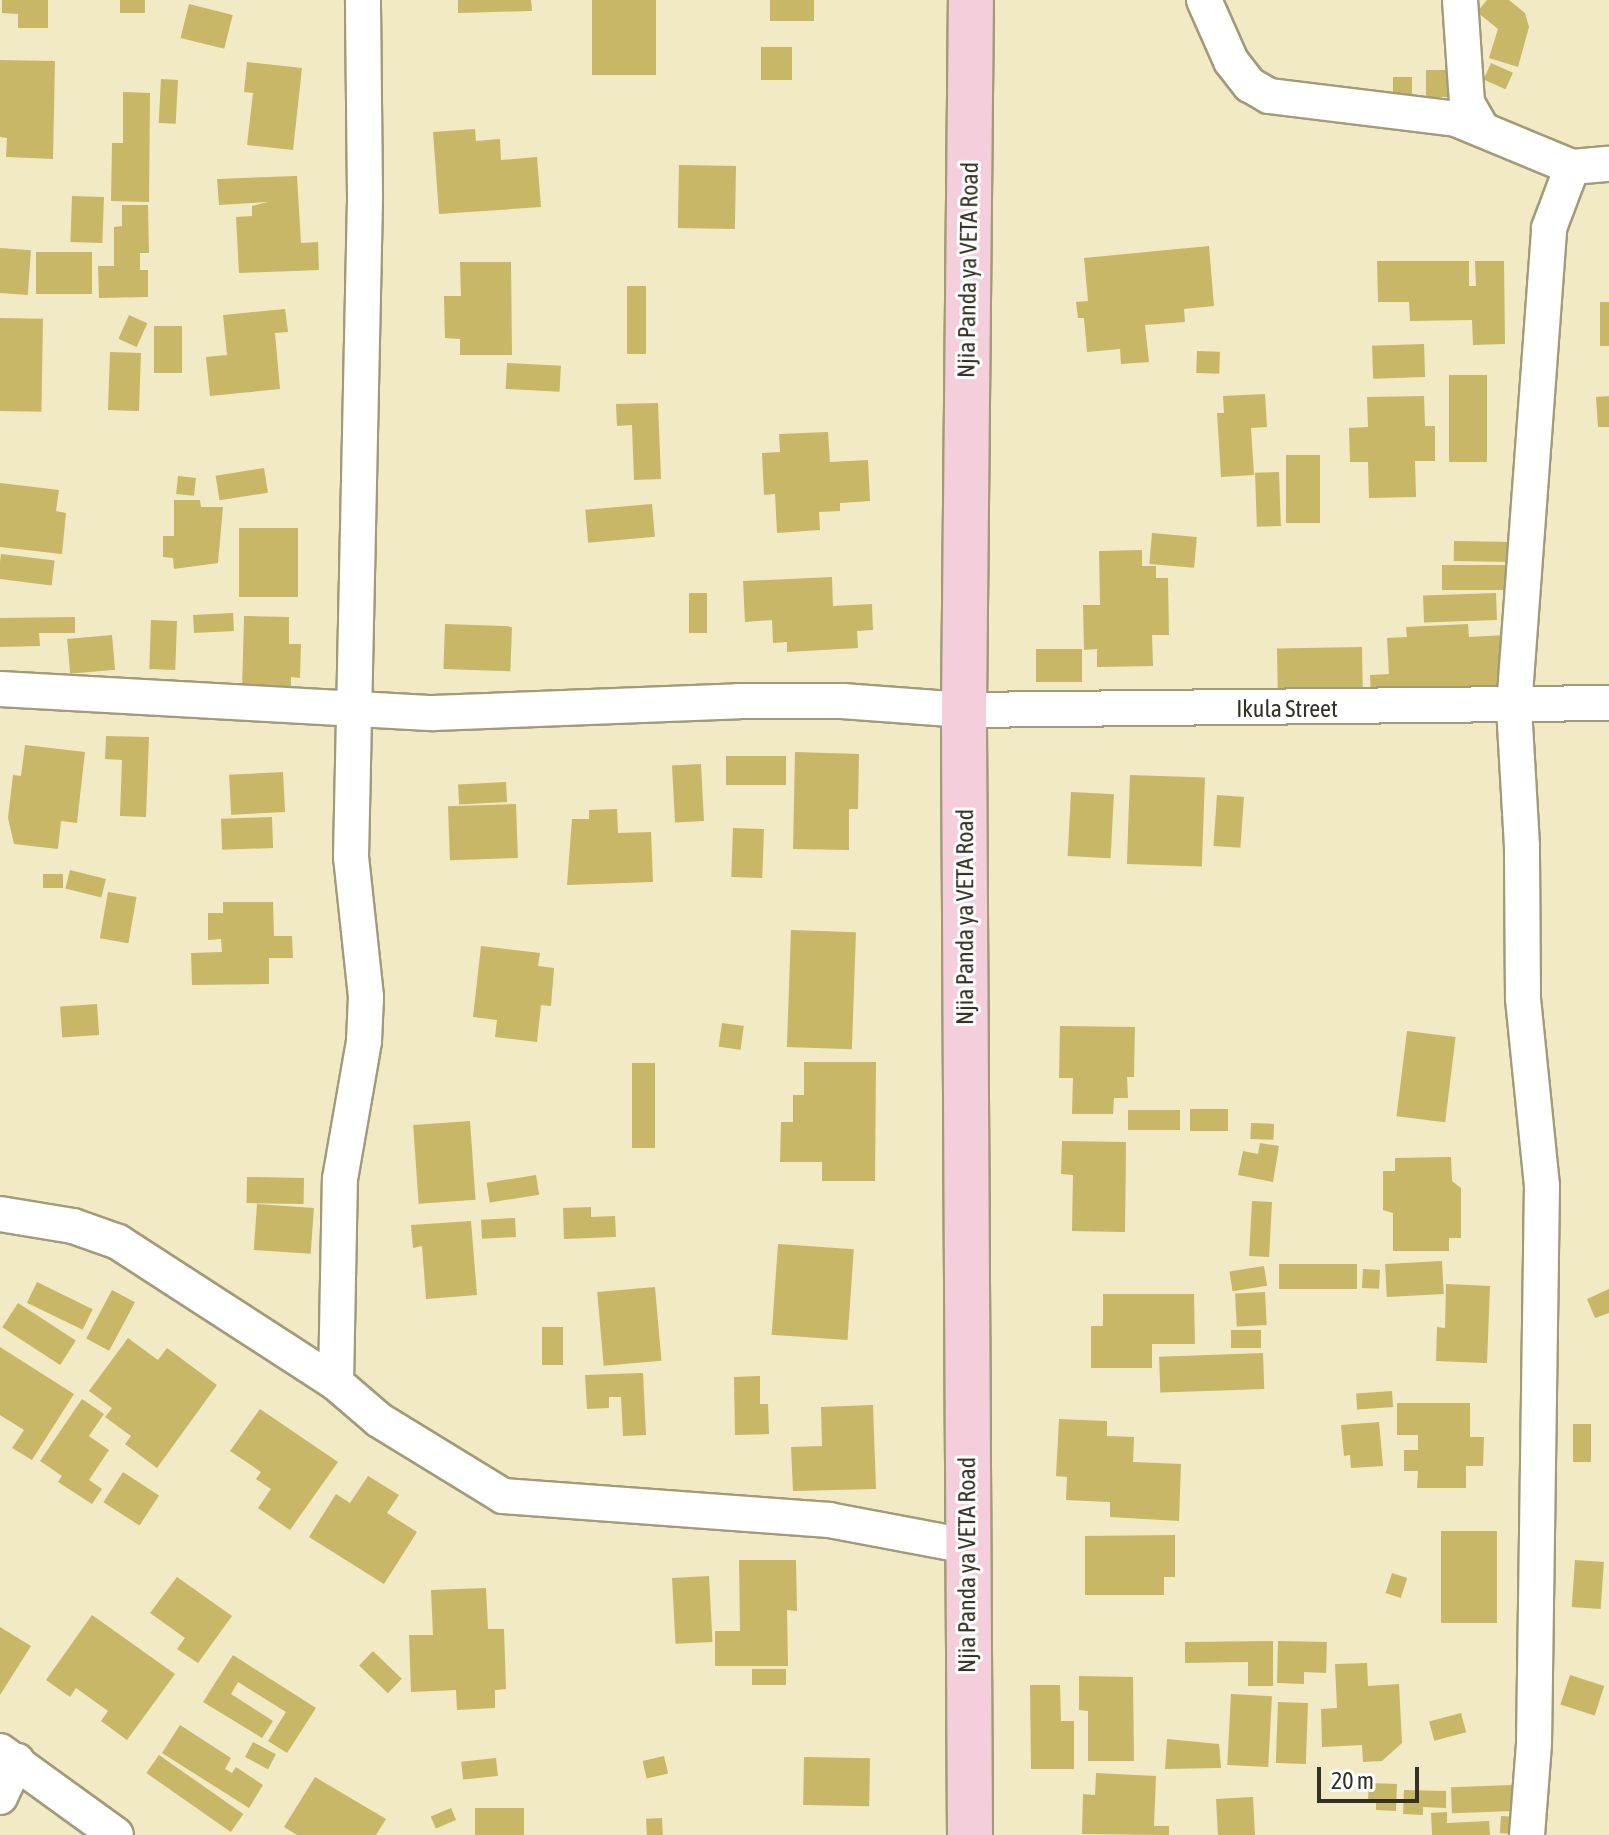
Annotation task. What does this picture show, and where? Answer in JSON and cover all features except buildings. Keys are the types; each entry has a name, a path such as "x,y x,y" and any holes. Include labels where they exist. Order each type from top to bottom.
{"street":[{"path":"336,1383 340,1179 364,1041 366,997 351,857 365,197 363,0"},
{"name":"Njia Panda ya VETA Road","path":"970,1835 964,710 971,0"},
{"path":"1204,0 1231,61 1250,85 1269,96 1481,127 1572,167 1609,164"},
{"path":"1460,0 1467,103 1481,127"},
{"path":"1527,1835 1534,1743 1542,1186 1523,999 1522,846 1514,708 1549,228 1572,167"},
{"name":"Ikula Street","path":"0,689 354,705 433,713 842,701 964,710 1514,708 1609,703"},
{"path":"0,1214 73,1226 118,1242 336,1383 379,1420 503,1496 829,1520 967,1546"},
{"path":"0,1797 9,1756 116,1835"}]}
